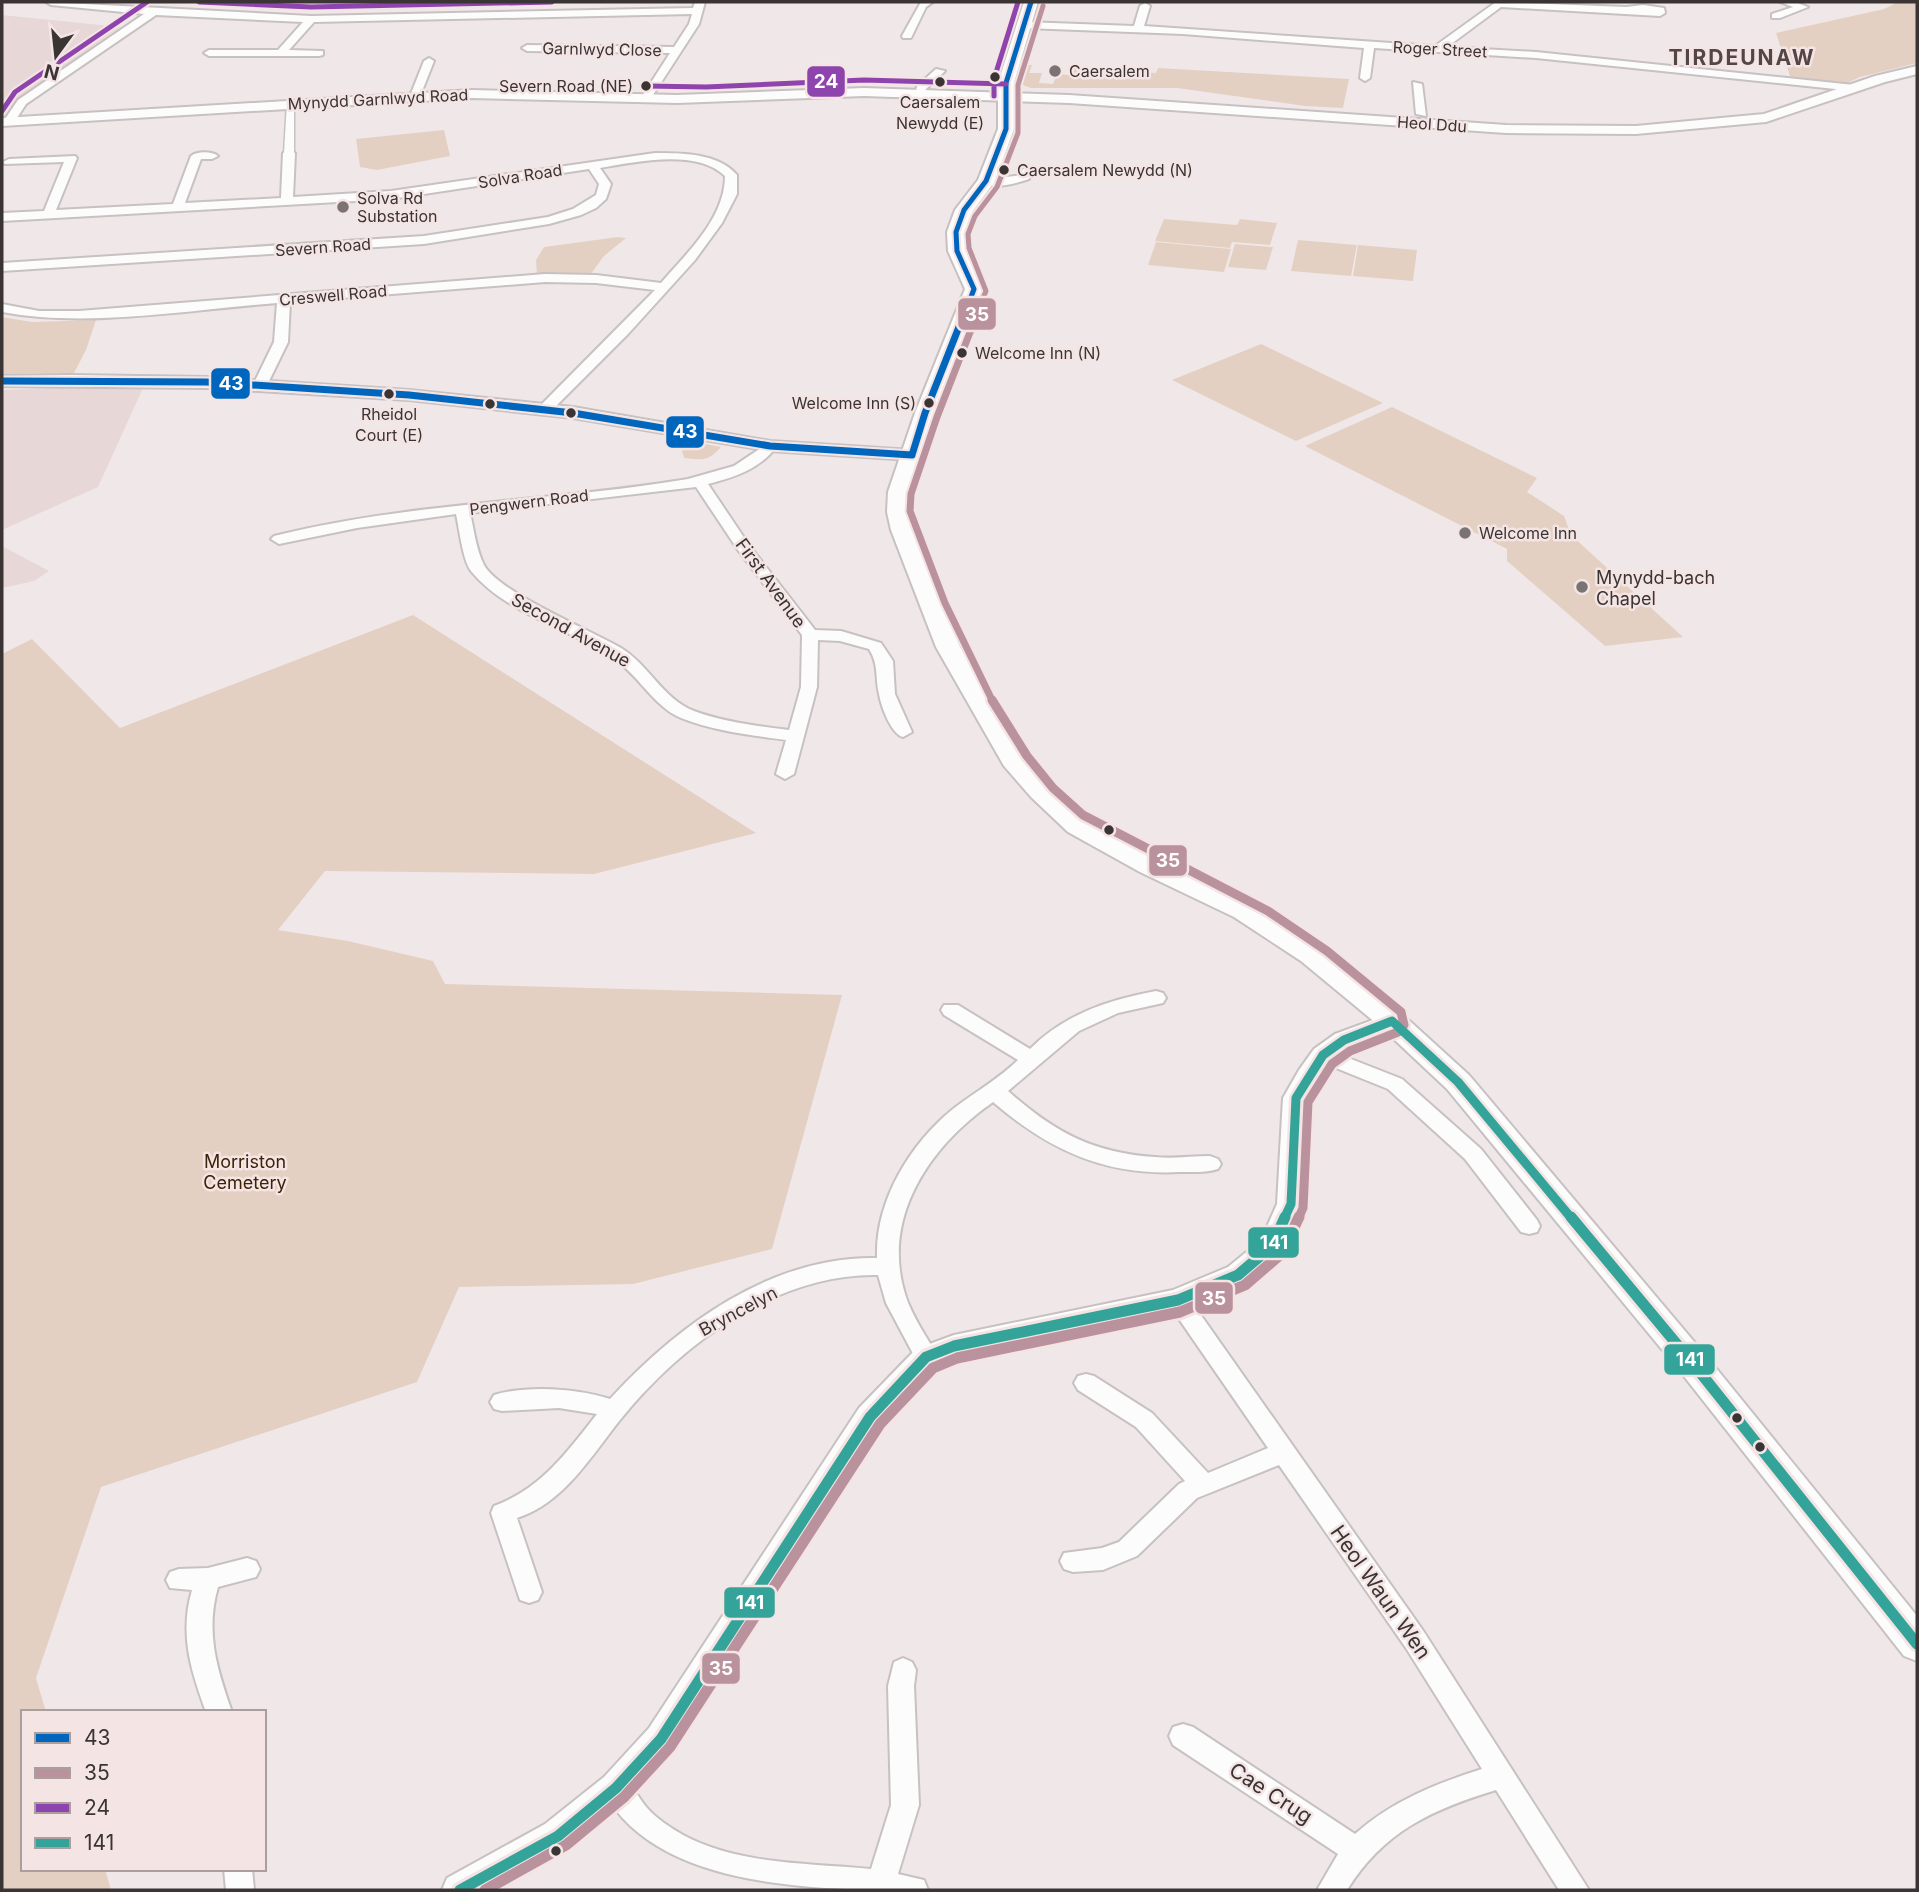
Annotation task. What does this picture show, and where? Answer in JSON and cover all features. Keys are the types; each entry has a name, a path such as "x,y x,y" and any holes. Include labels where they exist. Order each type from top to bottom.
{"main road":[{"path":"1031,2 1006,83 1006,129 986,181 964,210 956,232 957,251 974,289 925,412 899,492 898,512 902,530 948,647 1017,766 1040,792 1077,826 1149,866 1244,911 1311,955 1392,1021 1458,1082 1695,1366 1917,1644"}],"street":[{"path":"51,2 154,12 311,19 698,7 694,24 646,98"},
{"path":"907,36 922,5 928,2"},
{"path":"1776,16 1803,7 1784,2"},
{"path":"1437,49 1501,3 1626,10"},
{"path":"1138,29 1145,5"},
{"path":"6,122 22,102 154,12"},
{"path":"281,53 311,19"},
{"name":"Roger Street","path":"1025,25 1138,29 1536,55 1854,88"},
{"path":"1363,72 1369,46"},
{"name":"Garnlwyd Close","path":"527,48 677,50"},
{"path":"209,53 319,53"},
{"path":"415,96 429,61"},
{"name":"Heol Ddu","path":"1006,96 1254,110 1506,129 1600,131 1675,128 1766,118 1917,70"},
{"path":"919,94 921,88 940,71"},
{"path":"1417,84 1422,114"},
{"name":"Mynydd Garnlwyd Road","path":"6,122 415,96 511,93 706,99 863,92 1006,96"},
{"path":"287,201 290,104"},
{"path":"178,207 197,156 212,156"},
{"name":"Solva Road","path":"2,217 415,192 667,156 707,162 731,176 733,185 730,197 713,228 690,260 545,409"},
{"path":"9,162 71,158 49,215"},
{"name":"Severn Road","path":"2,267 425,240 550,220 577,212 601,196 606,184 592,165"},
{"path":"986,181 1016,181 1025,177 1027,171"},
{"name":"Creswell Road","path":"2,308 39,315 79,314 545,278 596,279 665,287"},
{"path":"261,383 281,342 284,299"},
{"path":"2,381 261,383 412,394 545,409 770,446 912,455"},
{"name":"Pengwern Road","path":"279,539 315,530 462,510 700,482 751,464 763,456 770,446"},
{"name":"First Avenue","path":"700,482 743,547 810,635 809,687 785,774"},
{"name":"Second Avenue","path":"462,510 477,569 508,595 616,652 636,666 668,703 687,714 741,730 796,736"},
{"path":"810,635 841,636 875,646 885,662 887,694 903,732"},
{"path":"926,1357 894,1295 888,1267 889,1234 901,1187 923,1151 953,1121 994,1091 1048,1043 1101,1009 1156,998"},
{"path":"951,1010 1031,1059"},
{"path":"460,1890 558,1836 616,1788 661,1739 692,1696 870,1417 926,1357 954,1346 1178,1300 1238,1275 1272,1246 1292,1204 1296,1098 1323,1055 1344,1040 1392,1021"},
{"path":"1323,1055 1395,1084 1473,1154 1529,1226"},
{"path":"994,1091 1048,1136 1081,1152 1159,1165 1210,1164"},
{"name":"Bryncelyn","path":"529,1592 503,1513 528,1503 549,1485 585,1447 614,1410 659,1364 694,1334 727,1312 807,1276 846,1267 888,1267"},
{"name":"Heol Waun Wen","path":"1178,1300 1282,1453 1415,1640 1575,1890"},
{"path":"1086,1383 1144,1420 1202,1483"},
{"path":"502,1402 562,1397 590,1400 614,1410"},
{"path":"1073,1561 1103,1559 1128,1549 1188,1491 1202,1483 1282,1453"},
{"path":"179,1580 208,1579 247,1569"},
{"path":"208,1579 199,1610 197,1639 218,1710"},
{"path":"880,1884 905,1805 901,1686 903,1670"},
{"name":"Cae Crug","path":"1183,1736 1358,1852"},
{"path":"1331,1890 1358,1852 1400,1813 1432,1797 1502,1776"},
{"path":"616,1788 640,1821 687,1853 727,1867 914,1890"},
{"path":"238,1871 240,1890"}],"shaded area":[{"path":"2,15 120,27 16,101 2,117"},
{"path":"143,388 98,487 2,530 2,390"},
{"path":"2,546 49,571 34,581 2,588"}],"green space":[{"path":"1898,2 1917,2 1917,63 1860,77 1845,84 1791,79 1776,33 1884,9"},
{"path":"1021,65 1032,65 1029,73 1042,73 1039,83 1053,84 1057,74 1071,75 1074,67 1156,73 1158,68 1349,79 1343,108 1305,106 1177,88 1031,88 1020,84"},
{"path":"444,130 450,156 377,170 360,167 356,139"},
{"path":"1164,219 1237,225 1240,219 1277,223 1270,245 1232,242 1230,248 1155,241"},
{"path":"626,238 604,256 590,275 537,275 536,260 544,247"},
{"path":"1298,240 1357,245 1351,276 1291,271"},
{"path":"1156,242 1231,249 1224,272 1148,265"},
{"path":"1235,244 1273,247 1266,270 1228,267"},
{"path":"1358,245 1417,250 1413,281 1353,276"},
{"path":"2,317 32,322 96,320 86,350 74,373 2,374"},
{"path":"1261,344 1383,403 1296,441 1172,380"},
{"path":"1392,407 1537,478 1527,492 1564,516 1571,535 1683,637 1605,646 1507,561 1507,549 1305,446"},
{"path":"684,440 721,447 704,459 684,458 680,442"},
{"name":"Morriston Cemetery","path":"413,615 756,833 594,874 325,871 278,930 348,941 433,961 445,984 842,995 772,1249 633,1284 459,1287 417,1382 101,1487 36,1678 45,1710 21,1710 21,1871 106,1871 111,1890 2,1890 2,654 32,639 120,728"}],"transit line":[{"name":"24","path":"2,111 15,92 147,2"},
{"name":"24","path":"199,2 311,7 552,2"},
{"name":"24","path":"994,96 994,79 1018,2"},
{"name":"43","path":"912,455 925,413 974,289 957,251 956,232 964,210 986,181 1006,129 1006,83 1031,2"},
{"name":"35","path":"485,1890 566,1845 624,1797 670,1747 880,1424 933,1368 957,1358 1180,1312 1245,1285 1282,1253 1303,1208 1308,1102 1332,1064 1350,1051 1398,1032 1404,1025 1401,1012 1327,951 1288,923 1248,899 1092,821 1053,788 1027,756 981,682 914,526 910,511 911,494 937,417 986,291 969,248 968,234 975,216 997,187 1018,133 1018,85 1043,6"},
{"name":"24","path":"646,86 706,87 864,80 1006,84"},
{"name":"43","path":"2,381 206,382 409,395 573,413 770,446 912,455"},
{"name":"141","path":"460,1890 558,1836 616,1788 661,1739 870,1417 926,1357 954,1346 1178,1300 1238,1275 1272,1246 1291,1204 1296,1098 1323,1055 1344,1040 1392,1021 1458,1082 1695,1366 1917,1644"}],"place":[{"name":"Caersalem","path":"1055,71"},
{"name":"Caersalem Newydd (E)","path":"940,82"},
{"name":"Severn Road (NE)","path":"646,86"},
{"name":"Caersalem Newydd (N)","path":"1004,170"},
{"name":"Solva Rd Substation","path":"343,207"},
{"name":"Welcome Inn (N)","path":"962,353"},
{"name":"Rheidol Court (E)","path":"389,394"},
{"name":"Welcome Inn (S)","path":"929,403"},
{"name":"Welcome Inn","path":"1465,533"},
{"name":"Mynydd-bach Chapel","path":"1582,587"}],"district":[{"name":"TIRDEUNAW","path":"1742,57"}]}
